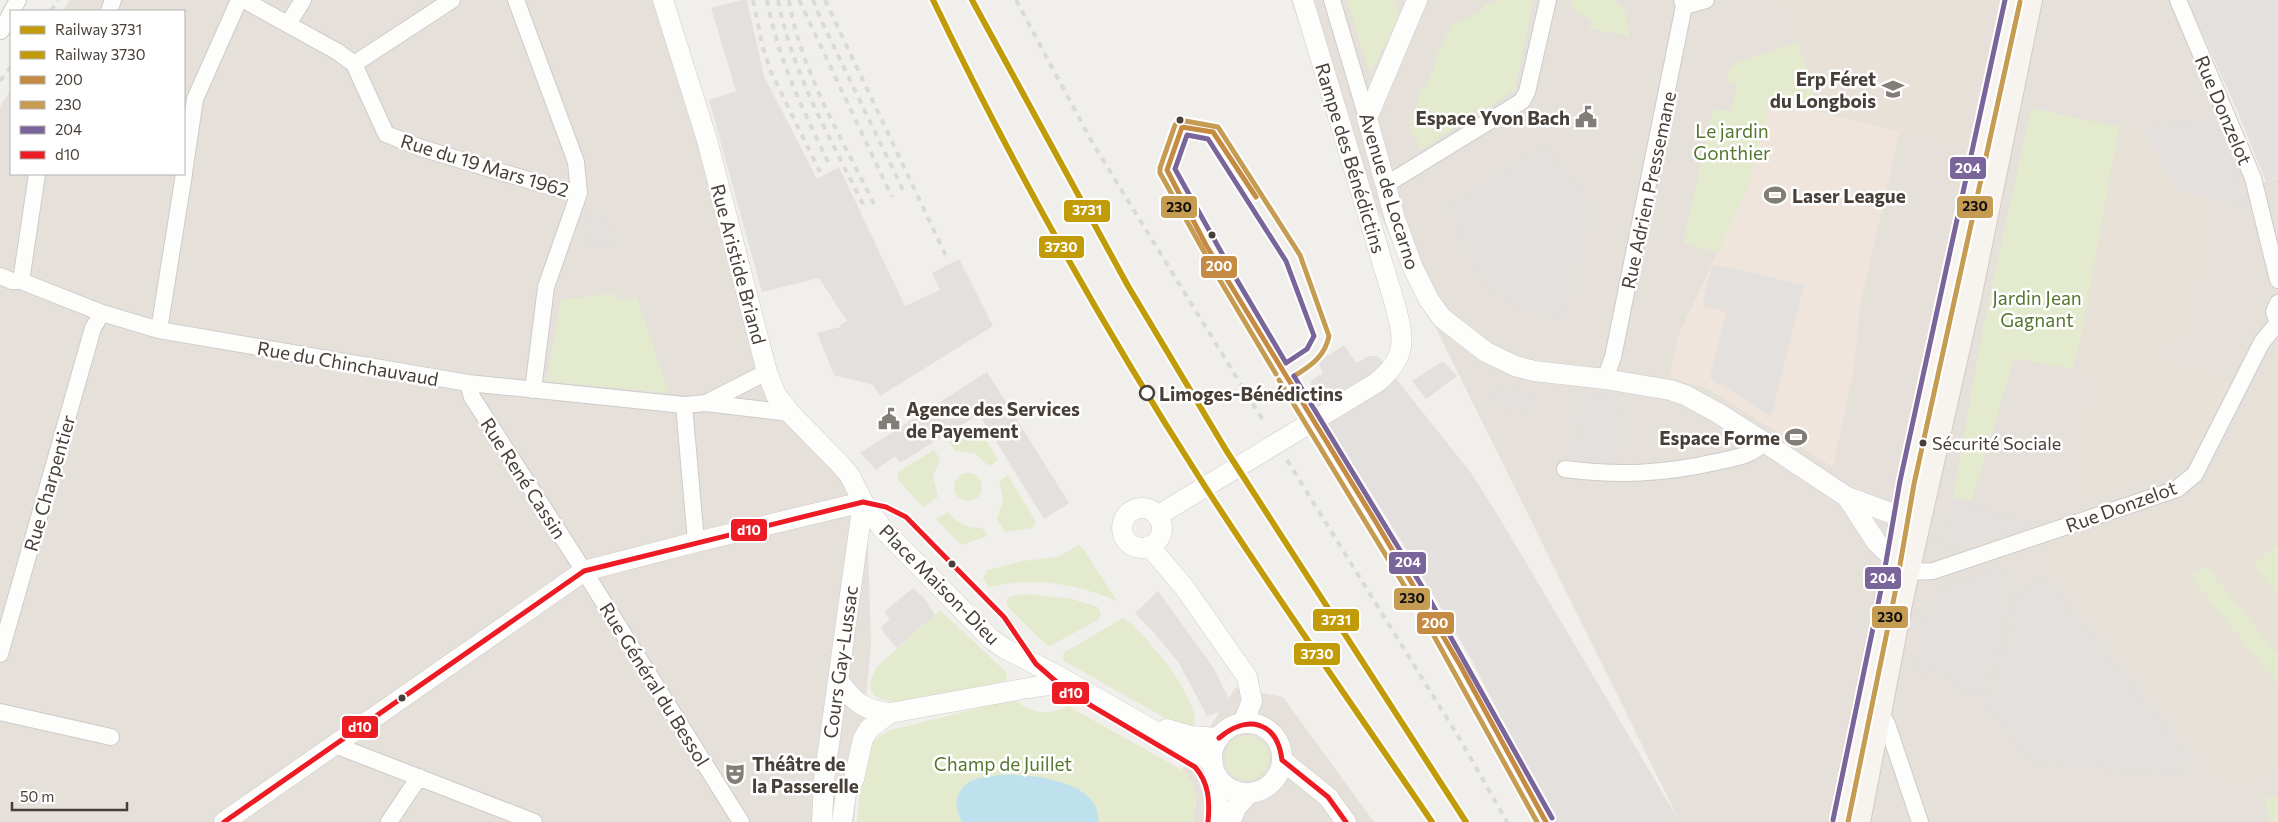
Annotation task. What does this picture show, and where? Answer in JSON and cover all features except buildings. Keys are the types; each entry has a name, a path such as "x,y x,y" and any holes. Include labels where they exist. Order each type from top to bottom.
{"main road":[{"path":"1910,521 1907,483 2013,0"},
{"path":"1840,822 1910,521 1969,303 2032,0"},
{"path":"1859,822 1881,714 1901,564"}],"street":[{"path":"185,166 195,99 239,0"},
{"path":"244,0 338,52 354,64 452,0"},
{"path":"288,24 303,0"},
{"path":"516,0 576,162 579,193 546,287 533,390"},
{"name":"Rue Aristide Briand","path":"664,0 707,140 767,372 776,395 790,413 850,476 863,502"},
{"name":"Rampe des Bénédictins","path":"1157,516 1354,397 1384,376 1392,368 1402,342 1403,335 1398,317 1303,0"},
{"name":"Avenue de Locarno","path":"1332,0 1387,184 1395,219 1413,268 1429,300 1442,318 1454,329 1486,352 1516,366 1564,375 1605,379 1670,390 1685,395 1718,413 1847,497 1910,521"},
{"path":"1367,118 1417,0"},
{"path":"1387,184 1522,101 1527,92 1548,0"},
{"path":"1683,3 1706,0"},
{"name":"Rue Donzelot","path":"2178,0 2253,178 2278,280"},
{"name":"Rue Adrien Pressemane","path":"1605,379 1613,357 1683,3"},
{"path":"0,31 10,14"},
{"name":"Rue du 19 Mars 1962","path":"354,64 386,134 421,148 554,188 579,193"},
{"path":"21,281 37,175"},
{"path":"159,330 184,175"},
{"name":"Rue du Chinchauvaud","path":"0,276 12,281 21,281 102,314 159,330 468,383 684,405 706,403 790,413"},
{"path":"2278,303 2274,312 2278,323"},
{"name":"Rue Charpentier","path":"0,654 93,328 102,314"},
{"name":"Rue Donzelot","path":"1901,564 1933,571 2177,489 2195,474 2262,342 2278,323"},
{"name":"Rue du Chinchauvaud","path":"706,403 767,372"},
{"name":"Rue René Cassin","path":"468,383 472,397 584,571"},
{"path":"684,405 696,542"},
{"path":"1565,469 1621,474 1678,470 1747,455 1764,442"},
{"name":"Avenue de Locarno","path":"1847,497 1877,543 1901,564"},
{"path":"224,822 584,571 863,502"},
{"name":"Cours Gay-Lussac","path":"822,822 824,780 863,502"},
{"name":"Place Maison-Dieu","path":"863,502 901,548 992,639 1068,686 1139,721 1170,740 1204,756 1213,764"},
{"path":"1136,509 1148,510 1157,516 1162,527 1159,539 1150,547 1140,548 1130,544 1123,534 1126,517 1136,509"},
{"path":"1150,547 1184,587 1239,662 1250,684 1252,701 1267,728 1278,741 1282,760 1279,773 1271,784 1249,793 1232,789 1222,782 1213,764 1213,754 1220,738 1227,729 1243,723 1253,723 1267,728"},
{"name":"Rue Général du Bessol","path":"584,571 741,822"},
{"path":"838,680 861,705 875,712 890,713 1028,688 1068,686"},
{"path":"1243,723 1252,701"},
{"path":"0,712 111,738"},
{"name":"Cours Gay-Lussac","path":"842,822 846,793 854,779 862,739 869,729 890,713"},
{"path":"1881,714 1890,732 1920,822"},
{"name":"Place Maison-Dieu","path":"1139,721 1191,736 1220,738"},
{"path":"335,745 527,821"},
{"path":"1282,760 1328,798 1346,822"},
{"path":"389,822 419,777"},
{"path":"1214,822 1222,782"},
{"path":"1271,784 1316,788"},
{"path":"1230,822 1236,808 1249,793"}],"shaded area":[{"path":"70,0 663,0 767,372 863,502 868,545 871,645 854,822 0,822 0,107 10,91 10,175 185,175 185,10 64,10"},
{"path":"747,0 764,76 817,179 839,167 905,306 940,290 932,273 959,259 993,326 880,396 873,385 834,375 817,333 840,327 840,325 847,321 819,278 762,292 709,100 736,91 711,8"},
{"path":"1291,0 2170,0 2248,188 2278,178 2278,822 1680,822 1331,116"},
{"name":"Erp Féret du Longbois","path":"1784,0 1992,0 1961,145 1819,112"},
{"path":"2187,0 2278,0 2278,177 2266,182 2237,110"},
{"path":"1770,101 1900,131 1860,306 1854,368 1833,467 1708,389 1669,377 1678,336 1748,188"},
{"path":"2215,119 2248,207 2177,190 2142,132 2145,128"},
{"path":"2119,127 2142,132 2177,190 2213,199 2184,338 2165,339 2161,358 2230,384 2193,455 2169,474 2077,498 2093,391 2080,341"},
{"path":"1544,145 1594,208 1581,249 1566,319 1525,312 1487,287 1470,263 1449,205"},
{"path":"603,211 616,245 587,247 585,216"},
{"path":"1712,264 1804,285 1771,416 1710,378 1726,312 1702,306"},
{"path":"1344,345 1356,363 1369,356 1378,356 1471,473 1680,822 1555,822 1469,655 1394,529 1313,401 1311,381 1323,373 1318,362"},
{"path":"2273,358 2278,363 2278,764 2257,780 2227,784 2043,556 2060,543 2185,501 2211,479"},
{"path":"1443,361 1457,376 1426,399 1412,381"},
{"path":"987,372 1069,503 1044,519 979,414 900,463 895,456 876,470 860,453"},
{"path":"1495,387 1535,395 1538,411 1500,408 1489,394"},
{"path":"1578,391 1621,397 1618,424 1621,425 1622,435 1615,456 1617,462 1612,468 1562,462 1581,430 1570,427 1578,405"},
{"path":"1952,501 2037,523 1940,554"},
{"path":"2004,565 2010,612 1984,695 1960,692 1944,670 1913,674 1930,602 1940,589"},
{"path":"2043,575 2189,756 2180,774 2032,763 1987,706 2016,615 2015,597"},
{"path":"913,588 926,600 935,615 897,648 881,627 890,619 884,612"},
{"path":"1158,591 1213,667 1231,703 1229,709 1207,716 1179,663 1135,613"},
{"path":"1235,688 1283,697 1374,822 1193,822 1196,800 1187,774 1182,770"}],"green space":[{"path":"1347,0 1396,0 1399,17 1370,74"},
{"path":"1502,0 1533,0 1515,90 1420,150 1416,137 1413,137 1409,127 1412,126 1410,120 1420,98 1418,96 1423,86 1425,87 1437,61 1434,59 1450,30 1448,27 1484,9 1483,6"},
{"path":"1570,0 1615,0 1626,13 1630,38 1624,35 1590,29 1591,20 1576,13"},
{"name":"Le jardin Gonthier","path":"1798,43 1819,112 1770,101 1748,188 1718,252 1683,243 1713,109 1731,111 1737,85 1727,81 1730,68 1737,63"},
{"name":"Jardin Jean Gagnant","path":"2031,108 2119,127 2080,341 2072,369 2014,358 1972,501 1953,497 1984,322"},
{"path":"614,294 615,301 637,297 669,393 547,381 561,299"},
{"path":"971,427 979,428 998,460 989,466 974,453 955,451 949,441"},
{"path":"934,450 940,459 933,476 938,497 923,507 898,480 898,472"},
{"path":"968,473 978,477 982,487 978,497 968,501 958,497 954,487 958,477"},
{"path":"1008,475 1036,522 1033,528 1005,532 997,519 1003,500 999,481"},
{"path":"948,512 955,520 962,524 982,528 988,536 961,545 936,519"},
{"path":"2278,544 2278,595 2253,564"},
{"path":"1078,545 1083,548 1117,601 1070,586 1022,582 989,587 983,579 987,570 1023,561 1058,557"},
{"path":"2206,566 2278,655 2278,684 2191,577"},
{"path":"1025,594 1072,599 1098,607 1101,614 1099,619 1050,646 1044,643 1007,606 1007,599 1011,596"},
{"path":"940,610 1007,673 1007,679 1002,682 897,702 881,699 876,696 872,692 871,681 878,666"},
{"path":"1123,618 1144,636 1182,686 1195,716 1193,726 1183,728 1064,661 1063,655 1065,652"},
{"name":"Champ de Juillet","path":"1015,699 1027,708 1040,712 1054,711 1068,706 1182,770 1192,781 1194,788 1193,822 857,822 864,765 870,747 878,738 888,731"},
{"path":"1247,736 1259,740 1265,746 1269,758 1265,770 1259,776 1247,780 1235,776 1229,770 1225,758 1229,746 1235,740"},
{"path":"2278,795 2278,822 2270,822 2264,800"}],"water":[{"path":"998,775 1044,778 1076,788 1089,797 1096,808 1098,822 962,822 957,811 957,799 962,789 971,781"}],"railway":[{"path":"52,10 58,0"},
{"path":"753,0 763,48 771,72 820,172"},
{"path":"767,0 785,65 801,105 830,166"},
{"path":"778,0 784,27 803,81 814,107 865,208"},
{"path":"789,0 795,26 813,78 836,130 874,204"},
{"path":"799,0 892,197"},
{"path":"813,0 903,190"},
{"path":"825,0 946,256"},
{"path":"1016,0 1092,142 1264,422"},
{"path":"0,81 10,68"},
{"path":"1287,460 1461,741 1507,822"}],"rail line":[{"name":"3730","path":"933,0 1026,183 1127,361 1227,521 1432,822"},
{"name":"3731","path":"972,0 1128,286 1226,450 1466,822"}],"transit line":[{"name":"204","path":"1833,820 1882,585 1900,481 2005,0"},
{"name":"230","path":"1848,822 1896,588 1914,484 2020,2"},
{"name":"230","path":"1276,374 1221,282 1160,173 1175,125 1180,120 1218,127 1300,255 1329,336 1321,355 1294,376"},
{"name":"200","path":"1256,197 1213,132 1182,127 1167,170 1206,245 1377,524 1460,665 1546,822"},
{"name":"204","path":"1187,135 1208,139 1286,261 1314,336 1307,349 1286,363 1175,169 1187,135"},
{"name":"204","path":"1294,376 1426,593 1552,818"},
{"name":"230","path":"1279,380 1424,618 1537,822"},
{"name":"d10","path":"224,822 584,571 863,502 886,507 906,517 1004,617 1036,664 1068,692 1195,767 1200,773 1208,793 1208,822"},
{"name":"d10","path":"1219,738 1240,726 1259,725 1274,737 1282,760"},
{"name":"d10","path":"1282,760 1328,797 1346,822"}],"place":[{"name":"Erp Féret du Longbois","path":"1893,89"},
{"name":"Espace Yvon Bach","path":"1586,117"},
{"name":"Laser League","path":"1775,195"},
{"name":"Limoges-Bénédictins","path":"1147,393"},
{"name":"Agence des Services de Payement","path":"889,419"},
{"name":"Espace Forme","path":"1796,437"},
{"name":"Sécurité Sociale","path":"1923,443"},
{"name":"Théâtre de la Passerelle","path":"735,774"}]}
